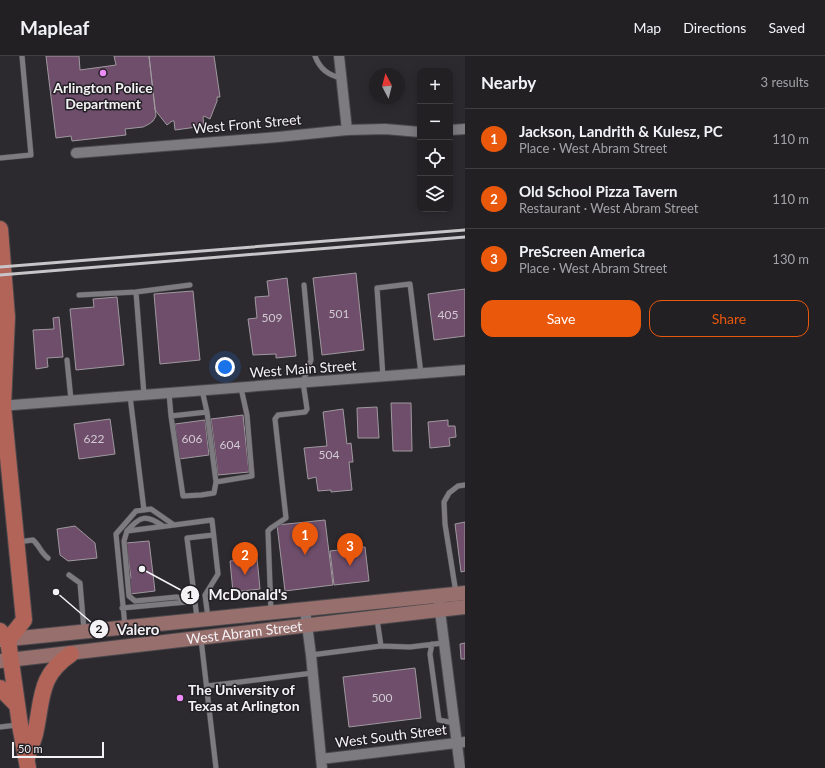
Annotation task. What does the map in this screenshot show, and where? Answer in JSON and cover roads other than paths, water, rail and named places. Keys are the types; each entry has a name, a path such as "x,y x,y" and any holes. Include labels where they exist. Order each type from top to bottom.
{"main road":[{"path":"0,229 7,317 2,406 24,620 3,637 5,661 17,705 27,764"},
{"name":"West Abram Street","path":"3,637 84,632 460,593"},
{"name":"West Abram Street","path":"5,661 465,607"},
{"path":"27,764 35,735 41,698 48,677 53,668 71,654"},
{"path":"0,688 17,705"}],"street":[{"path":"339,56 347,130"},
{"name":"West Front Street","path":"76,153 347,130 385,129 417,132"},
{"path":"453,130 465,129"},
{"name":"West Main Street","path":"2,406 465,370"},
{"path":"438,596 454,723 461,742 460,768"},
{"path":"305,610 322,763"},
{"name":"West South Street","path":"322,763 461,742"}],"lane":[{"path":"0,158 31,155 22,56"},
{"path":"315,56 318,63 328,74 341,78"},
{"path":"383,377 377,288 410,284 421,374"},
{"path":"271,613 268,531 286,518 275,418 278,414 305,412 307,408 303,382 311,360 304,285"},
{"path":"79,295 136,292 190,286"},
{"path":"136,292 144,395"},
{"path":"67,360 71,400"},
{"path":"216,482 252,476 247,415 241,388"},
{"path":"169,393 183,496 201,496 214,493 216,482 207,412 202,390"},
{"path":"130,396 144,510"},
{"path":"171,416 207,412"},
{"path":"460,593 445,524 444,502 449,493 458,486 465,485"},
{"path":"125,628 116,534 136,511 150,509 174,525"},
{"path":"163,526 154,519 148,517 134,522 127,531 124,541 129,596 135,601 177,597 188,601"},
{"path":"127,531 212,520 218,574 205,595 203,620"},
{"path":"203,620 195,601 188,538 213,535"},
{"path":"16,542 33,540 38,544 43,554 48,558"},
{"path":"69,575 80,583 84,632"},
{"path":"122,608 195,601"},
{"path":"377,618 381,646"},
{"path":"201,638 216,768"},
{"path":"311,655 381,646 410,647 443,643"},
{"path":"432,644 430,654 439,720 454,723"},
{"path":"207,686 313,673"},
{"path":"0,726 20,725"}],"railway":[{"path":"0,267 465,230"},
{"path":"0,275 465,237"}],"place":[{"name":"Arlington Police Department","path":"103,73"},
{"name":"Jackson, Landrith & Kulesz, PC","path":"305,555"},
{"name":"PreScreen America","path":"350,566"},
{"name":"McDonald's","path":"142,569"},
{"name":"Old School Pizza Tavern","path":"245,575"},
{"name":"Valero","path":"56,592"},
{"name":"The University of Texas at Arlington","path":"180,698"}]}
